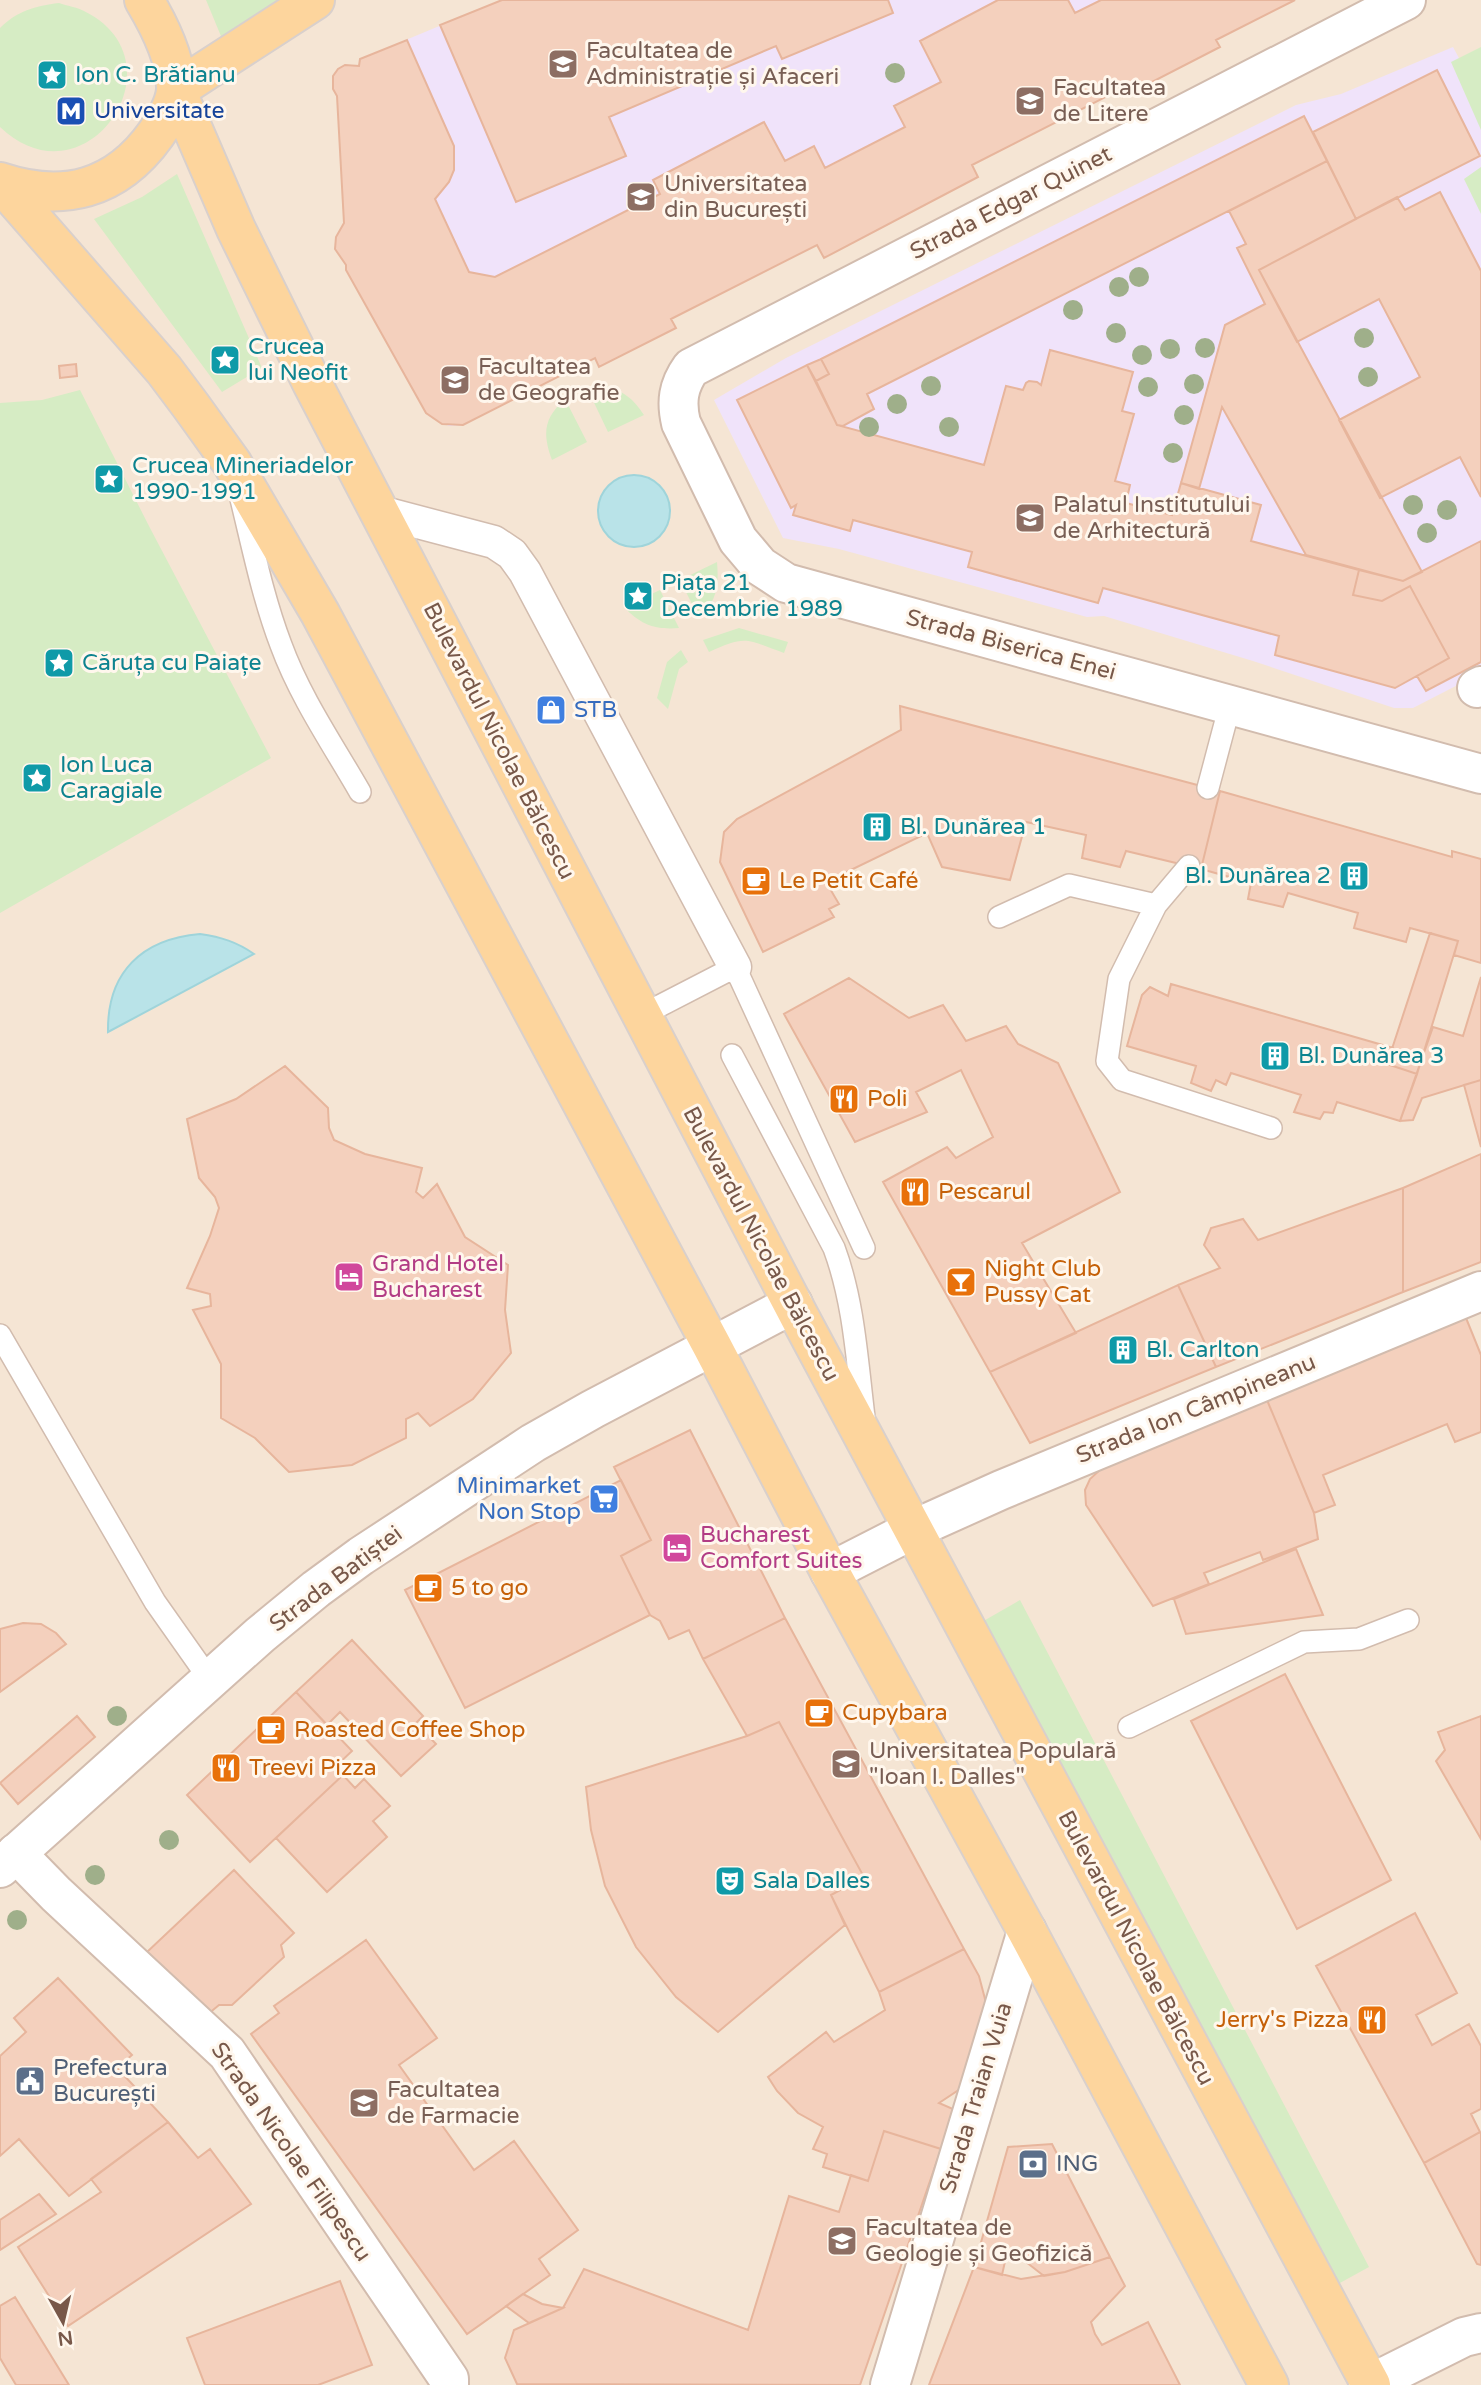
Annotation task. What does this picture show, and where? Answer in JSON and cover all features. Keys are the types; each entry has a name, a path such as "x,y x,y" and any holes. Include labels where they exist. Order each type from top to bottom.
{"main road":[{"name":"Bulevardul Nicolae Bălcescu","path":"144,0 156,20 170,54 176,90 236,229 312,383 868,1447 1370,2385"},
{"path":"0,182 27,191 63,192 96,184 124,169 145,150 166,116 176,90 316,0"},
{"path":"0,182 164,370 232,463 320,613 830,1572 1027,1931 1269,2385"}],"street":[{"name":"Strada Edgar Quinet","path":"691,368 1406,0"},
{"name":"Strada Biserica Enei","path":"691,368 682,380 678,396 681,424 738,540 760,566 786,583 1481,774"},
{"path":"380,512 494,542 512,554 525,572 735,967"},
{"name":"Strada Ion Câmpineanu","path":"830,1572 912,1530 1012,1485 1481,1291"},
{"name":"Strada Batiștei","path":"8,1860 210,1680 316,1589 361,1556 533,1443 793,1304"},
{"name":"Strada Nicolae Filipescu","path":"8,1860 56,1894 227,2053 454,2383"},
{"name":"Strada Traian Vuia","path":"890,2385 1027,1931"},
{"path":"1370,2385 1464,2337 1481,2333"}],"lane":[{"path":"232,463 266,601 281,646 303,692 360,792"},
{"path":"1208,788 1230,705"},
{"path":"1189,866 1156,905 1119,979 1107,1061 1122,1080 1271,1129"},
{"path":"999,917 1069,885 1156,905"},
{"path":"642,1015 735,967 864,1248"},
{"path":"732,1055 834,1248 848,1293 868,1447"},
{"path":"0,1335 155,1602 210,1680"},
{"path":"1129,1727 1304,1642 1359,1639 1408,1619"}],"shaded area":[{"path":"0,0 1481,0 1481,2385 0,2385"},
{"name":"Universitatea din București","path":"502,0 1295,0 1217,40 1220,47 1123,97 1119,91 972,165 978,177 824,258 817,245 671,319 619,357 599,367 594,358 463,425 449,426 426,413 335,249 336,237 344,223 337,96 332,82 338,69 345,65 359,66 360,59"},
{"path":"1453,47 1481,99 1481,673 1413,708 1394,708 1253,661 1104,616 1087,617 839,549 783,538 714,400 786,358 1296,105 1341,94"}],"green space":[{"path":"206,0 286,0 223,41"},
{"path":"59,3 84,11 113,34 126,62 125,91 113,118 91,140 64,150 32,148 0,127 0,28 27,10"},
{"path":"1481,47 1481,130 1451,62"},
{"path":"1481,167 1481,214 1464,179"},
{"path":"177,174 262,368 222,392 94,219 142,197"},
{"path":"604,385 627,396 644,415 608,432 587,388"},
{"path":"80,390 271,758 0,913 0,403 42,400"},
{"path":"565,399 587,442 552,460 547,442 547,426 553,413"},
{"path":"717,562 716,593 710,606 699,618 680,580"},
{"path":"660,590 679,628 649,625 624,607"},
{"path":"739,628 788,642 784,653 747,641 732,643 709,652 703,640"},
{"path":"681,650 688,662 679,669 668,709 657,698 667,662"},
{"path":"1020,1600 1369,2267 1329,2289 980,1623"}],"water":[{"path":"634,475 654,481 664,491 670,511 664,531 654,541 634,547 614,541 604,531 598,511 604,491 614,481"},
{"path":"200,934 228,941 254,954 108,1032 109,1011 114,992 121,976 132,962 161,943"}],"building":[{"path":"502,0 888,0 893,13 782,59 776,46 609,117 626,156 516,202 440,25"},
{"path":"998,0 1068,0 1075,13 1101,0 1295,0 1216,40 1220,47 1123,97 1119,90 972,165 978,177 824,258 817,245 671,319 676,328 599,367 595,358 463,425 442,424 426,413 335,249 336,237 344,223 337,96 333,89 333,76 345,65 359,66 360,59 407,40 454,146 454,170 449,182 435,199 469,272 495,277 660,194 653,180 764,122 785,161 814,146 825,168 905,127 894,106 941,82 920,41"},
{"path":"1437,70 1480,156 1356,219 1313,132"},
{"path":"1304,116 1327,161 867,394 874,409 843,426 837,425 816,381 829,374 821,359"},
{"path":"1327,161 1356,219 1259,270 1422,572 1403,581 1306,555 1222,407 1199,489 1181,483 1225,325 1265,304 1237,248 1246,244 1229,211"},
{"path":"1440,192 1481,271 1481,497 1460,457 1380,498 1339,420 1420,377 1379,299 1297,342 1259,270 1397,197 1405,210"},
{"name":"Palatul Institutului de Arhitectură","path":"1050,350 1133,372 1122,411 1134,414 1115,481 1130,485 1126,503 1172,515 1181,483 1261,505 1251,541 1359,570 1353,595 1382,601 1410,586 1449,658 1395,688 1275,655 1279,636 1103,588 1098,603 968,567 972,552 853,520 850,531 793,515 796,505 791,508 737,400 807,365 837,425 984,465 1006,386 1023,390 1029,381 1041,385"},
{"path":"821,359 829,374 816,381 807,365"},
{"path":"76,364 77,376 60,378 59,366"},
{"path":"1481,541 1481,662 1426,691 1417,676 1449,658 1410,586 1382,601 1353,595 1359,570 1403,581"},
{"name":"Bl. Dunărea 1","path":"900,706 1220,791 1201,869 1126,851 1120,867 1082,858 1086,835 1026,822 1010,880 942,867 927,833 826,882 839,904 829,909 834,917 763,952 720,862 724,832 737,819 901,730"},
{"name":"Bl. Dunărea 2","path":"1220,791 1452,857 1452,851 1481,859 1481,963 1454,955 1458,941 1410,928 1406,942 1354,928 1358,913 1288,893 1283,907 1248,899 1251,883 1201,869"},
{"path":"1430,933 1458,941 1417,1074 1387,1064"},
{"path":"1481,977 1481,1080 1422,1098 1413,1120 1400,1121 1433,1027 1463,1036"},
{"path":"849,978 909,1018 943,1005 966,1041 1006,1026 1018,1044 1058,1063 1120,1192 1022,1243 1076,1333 990,1372 883,1182 947,1147 956,1158 993,1137 961,1070 916,1092 927,1112 855,1142 784,1014"},
{"name":"Bl. Dunărea 3","path":"1171,984 1393,1048 1387,1064 1417,1074 1400,1121 1337,1102 1333,1113 1324,1112 1320,1119 1294,1112 1301,1095 1231,1073 1226,1085 1216,1080 1211,1091 1191,1083 1196,1066 1127,1046 1142,995 1150,987 1168,996"},
{"name":"Grand Hotel Bucharest","path":"285,1066 328,1108 329,1128 334,1140 365,1154 422,1168 416,1192 423,1198 437,1184 465,1237 508,1265 505,1310 511,1353 473,1399 430,1426 418,1413 406,1419 406,1438 352,1465 289,1472 255,1438 221,1418 221,1364 193,1310 211,1306 210,1294 187,1288 219,1208 215,1197 199,1178 187,1119 236,1099"},
{"path":"1481,1080 1481,1147 1464,1085"},
{"path":"1481,1154 1481,1262 1403,1292 1403,1188"},
{"path":"1403,1188 1403,1292 1216,1367 1178,1285 1220,1268 1204,1245 1211,1228 1243,1219 1258,1240"},
{"name":"Bl. Carlton","path":"1178,1285 1216,1367 1030,1443 990,1372"},
{"path":"1466,1318 1481,1355 1481,1432 1455,1442 1447,1424 1323,1475 1335,1505 1314,1513 1267,1400"},
{"path":"1267,1400 1314,1513 1318,1539 1263,1560 1260,1552 1204,1573 1209,1584 1153,1606 1086,1505 1085,1490 1090,1479 1101,1469"},
{"path":"690,1430 785,1618 703,1659 689,1630 669,1639 660,1621 650,1615 621,1556 651,1540 614,1467"},
{"path":"621,1480 651,1540 621,1556 650,1615 465,1708 405,1590"},
{"path":"1296,1549 1323,1615 1186,1634 1174,1599"},
{"path":"785,1618 964,1949 879,1992 831,1895 864,1877 779,1722 747,1736 703,1659"},
{"path":"23,1623 41,1624 56,1633 66,1644 0,1692 0,1629"},
{"path":"352,1640 423,1716 416,1723 436,1744 401,1776 340,1712 327,1725 296,1692"},
{"path":"1285,1674 1391,1880 1297,1929 1191,1721"},
{"path":"296,1692 352,1751 335,1767 343,1775 250,1862 187,1795"},
{"path":"77,1716 95,1737 18,1804 0,1783"},
{"path":"1481,1716 1481,1839 1436,1761 1445,1750 1438,1732"},
{"name":"Sala Dalles","path":"779,1722 864,1877 831,1895 845,1925 718,2032 676,1997 636,1947 605,1886 591,1830 586,1787 747,1736"},
{"path":"343,1775 355,1788 364,1779 390,1806 373,1821 387,1837 327,1892 276,1838"},
{"path":"234,1870 294,1933 281,1945 284,1957 232,2005 219,2005 207,2015 147,1952"},
{"path":"1415,1913 1457,1993 1416,2015 1432,2045 1469,2024 1481,2046 1481,2109 1471,2114 1480,2132 1424,2163 1316,1966"},
{"name":"Facultatea de Farmacie","path":"366,1940 437,2038 399,2065 474,2170 514,2141 578,2230 539,2259 550,2275 467,2334 251,2034 279,2013 274,2006"},
{"path":"964,1949 979,1976 985,1999 985,2025 960,2089 939,2103 953,2109 941,2149 884,2131 868,2181 823,2167 827,2154 813,2149 823,2127 798,2113 768,2077 826,2032 834,2042 885,2010 879,1992"},
{"path":"58,1978 132,2055 117,2068 168,2122 69,2196 19,2139 0,2156 0,2056 26,2032 14,2018"},
{"path":"168,2122 198,2158 210,2149 251,2204 68,2326 18,2247 101,2192 91,2179"},
{"name":"Facultatea de Geologie și Geofizică","path":"884,2131 941,2149 860,2385 517,2384 505,2358 514,2330 563,2308 584,2269 748,2330 789,2196 839,2212 851,2175 868,2181"},
{"path":"1480,2132 1481,2265 1477,2264 1424,2163"},
{"path":"1052,2144 1110,2257 1044,2276 1008,2248 1002,2275 974,2267 1008,2147"},
{"path":"39,2194 56,2214 0,2250 0,2220"},
{"path":"1110,2257 1125,2286 1091,2322 1095,2334 1102,2345 1148,2322 1180,2385 929,2385 974,2267 1021,2279 1065,2272"},
{"path":"340,2281 372,2365 318,2385 205,2385 187,2338"},
{"path":"523,2294 542,2304 563,2308 529,2323 506,2306"},
{"path":"15,2297 69,2385 16,2385 0,2358 0,2306"}],"place":[{"name":"Facultatea de Administrație și Afaceri","path":"563,64"},
{"name":"Ion C. Brătianu","path":"52,75"},
{"name":"Facultatea de Litere","path":"1030,101"},
{"name":"Universitate","path":"71,111"},
{"name":"Universitatea din București","path":"641,197"},
{"name":"Crucea lui Neofit","path":"225,360"},
{"name":"Facultatea de Geografie","path":"455,380"},
{"name":"Crucea Mineriadelor 1990-1991","path":"109,479"},
{"name":"Palatul Institutului de Arhitectură","path":"1030,518"},
{"name":"Piața 21 Decembrie 1989","path":"638,596"},
{"name":"Căruța cu Paiațe","path":"59,663"},
{"name":"STB","path":"551,710"},
{"name":"Ion Luca Caragiale","path":"37,778"},
{"name":"Bl. Dunărea 1","path":"877,827"},
{"name":"Bl. Dunărea 2","path":"1354,876"},
{"name":"Le Petit Café","path":"756,881"},
{"name":"Bl. Dunărea 3","path":"1275,1056"},
{"name":"Poli","path":"844,1099"},
{"name":"Pescarul","path":"915,1192"},
{"name":"Grand Hotel Bucharest","path":"349,1277"},
{"name":"Night Club Pussy Cat","path":"961,1282"},
{"name":"Bl. Carlton","path":"1123,1350"},
{"name":"Minimarket Non Stop","path":"604,1499"},
{"name":"Bucharest Comfort Suites","path":"677,1548"},
{"name":"5 to go","path":"428,1588"},
{"name":"Cupybara","path":"819,1713"},
{"name":"Roasted Coffee Shop","path":"271,1730"},
{"name":"Universitatea Populară \"Ioan I. Dalles\"","path":"846,1764"},
{"name":"Treevi Pizza","path":"226,1768"},
{"name":"Sala Dalles","path":"730,1881"},
{"name":"Jerry's Pizza","path":"1372,2020"},
{"name":"Prefectura București","path":"30,2081"},
{"name":"Facultatea de Farmacie","path":"364,2103"},
{"name":"ING","path":"1033,2164"},
{"name":"Facultatea de Geologie și Geofizică","path":"842,2241"}]}
